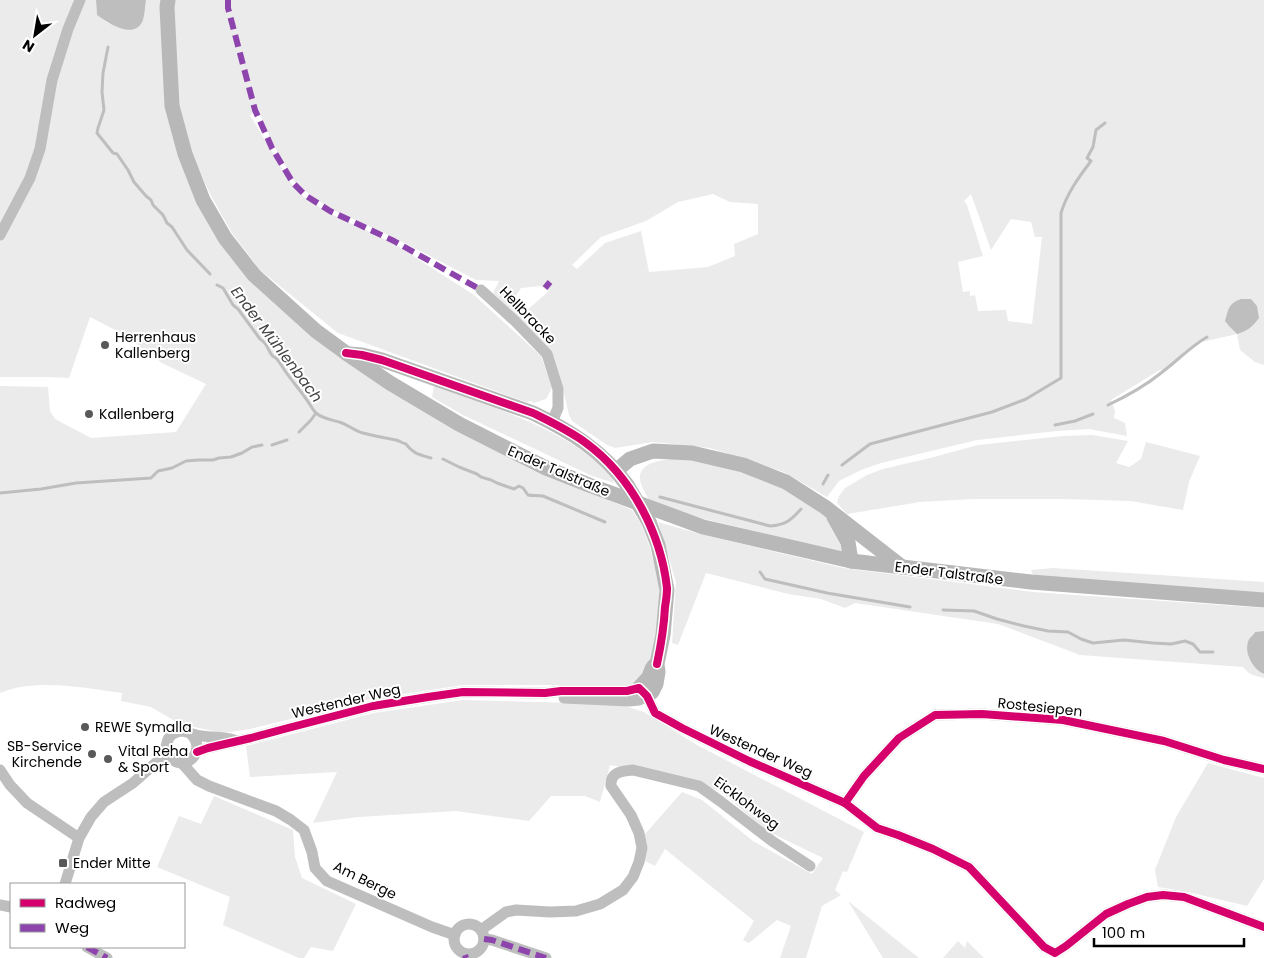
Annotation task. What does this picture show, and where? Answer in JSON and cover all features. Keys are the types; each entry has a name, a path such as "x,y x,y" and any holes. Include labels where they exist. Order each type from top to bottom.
{"main road":[{"name":"Ender Talstraße","path":"168,0 172,106 185,154 203,200 225,238 254,275 316,330 390,383 459,424 546,468 703,527 851,561 1031,582 1264,600"},
{"path":"346,353 382,360 533,413 587,443 616,470 649,522 658,545 667,590 656,684 652,692 643,692"},
{"path":"616,470 630,459 652,451 692,453 743,465 786,482 829,510 903,568"},
{"path":"829,510 841,527 848,542 851,561"}],"street":[{"path":"0,234 30,178 40,149 52,80 68,29 80,0"},
{"name":"Hellbracke","path":"481,290 516,321 547,354 558,389 558,408 552,422"},
{"name":"Westender Weg","path":"65,883 79,838 91,817 104,802 132,783 160,768 187,759 208,748 373,706 463,692 545,693 563,698 639,700 643,692"},
{"name":"Westender Weg","path":"643,692 655,713 676,726 749,761 845,803 877,828 933,849 969,867 1044,947 1057,955 1106,914 1147,897 1163,895 1184,897 1264,927"},
{"name":"Rostesiepen","path":"845,803 864,776 899,738 935,715 982,714 1063,720 1164,740 1224,760 1264,769"},
{"path":"181,731 190,733 197,742 198,747 187,759 170,758 167,752 167,741 174,733 181,731"},
{"name":"Westender Weg","path":"190,733 199,736 227,737 238,741"},
{"name":"Westender Weg","path":"132,783 167,752"},
{"name":"Am Berge","path":"187,759 209,786 276,811 304,830 312,852 315,868 327,881 432,927 455,935"},
{"path":"0,770 26,803 79,838"},
{"name":"Eicklohweg","path":"483,934 506,912 516,910 576,911 600,904 623,890 633,876 642,848 639,833 631,815 611,786 611,780 614,775 623,770 633,770 699,786 772,841 810,866"},
{"path":"483,934 484,945 478,952 473,954 463,956 454,943 455,935 460,928 471,924 492,940 546,958"},
{"path":"89,948 107,958"}],"shaded area":[{"path":"0,0 96,0 97,15 108,23 121,28 144,18 146,0 162,0 165,108 178,157 196,203 219,242 310,335 586,491 632,510 641,524 650,547 659,585 659,633 652,661 634,685 463,685 371,699 250,729 223,733 180,724 151,707 121,701 122,693 44,685 14,688 0,693 0,386 48,387 50,411 55,419 91,438 176,432 206,384 162,363 123,334 90,317 69,378 0,377"},
{"path":"96,0 146,0 143,20 134,29 128,30 114,26 97,15"},
{"path":"174,0 1264,0 1264,365 1255,362 1240,350 1237,334 1197,343 1171,367 1158,371 1111,400 1115,411 1114,418 1125,423 1127,436 1089,429 977,440 881,463 861,470 839,481 827,497 784,472 710,448 653,442 615,448 607,445 572,421 563,389 518,317 493,293 499,281 476,280 395,238 331,209 308,193 295,182 274,146 258,110 250,115 292,185 304,197 329,213 393,243 474,295 541,356 552,388 546,399 534,403 531,401 526,402 338,333 260,270 232,233 211,196 191,152 178,105","holes":["713,194 730,202 758,204 758,234 734,244 735,256 708,267 649,272 641,231 605,243 577,269 572,265 601,237 646,221 678,202","971,194 991,250 1011,219 1031,222 1035,237 1042,237 1032,324 1008,321 1006,310 978,311 975,295 970,296 970,291 963,292 958,262 983,256 967,205 964,201","540,286 549,291 526,311 512,301 521,288"]},
{"path":"1241,299 1251,299 1257,306 1259,318 1250,328 1237,334 1225,321 1230,307"},
{"path":"434,386 498,409 561,437 580,449 606,470 614,483 592,476 463,415 432,397"},
{"path":"1092,435 1128,441 1116,463 1129,467 1141,459 1146,442 1200,456 1189,482 1183,510 1130,501 973,499 920,502 847,514 837,503 839,496 845,488 867,475 883,469 978,445 1063,436"},
{"path":"679,458 706,461 778,484 816,508 828,519 847,553 704,519 650,502 641,484 640,476 642,471 652,463"},
{"path":"658,522 700,534 843,568 1033,592 1264,608 1264,631 1255,632 1251,636 1264,678 1255,676 1243,667 1080,655 998,624 855,603 845,608 821,599 788,594 706,573 678,645 672,643 676,582"},
{"path":"1053,568 1264,582 1264,593 1033,576 1031,570"},
{"path":"1264,631 1264,674 1251,661 1247,647 1249,639 1255,632"},
{"path":"463,700 618,704 644,712 697,745 864,832 847,872 843,871 835,890 841,895 822,906 806,958 780,958 791,926 777,920 749,943 743,940 754,921 665,849 655,866 643,860 646,843 645,834 682,792 702,800 753,841 812,874 823,858 767,831 721,792 685,778 610,765 600,802 585,796 551,796 529,821 456,811 358,817 313,823 337,772 250,777 246,746 374,713"},
{"path":"1208,763 1264,778 1264,879 1247,906 1158,887 1155,870 1176,817"},
{"path":"214,796 293,830 295,857 302,878 356,904 333,951 311,947 304,958 299,958 223,925 230,897 157,867 179,816 201,824"},
{"path":"848,901 919,958 883,958"},
{"path":"958,941 965,948 967,941 984,958 943,958"}],"waterway":[{"name":"Ender Mühlenbach","path":"108,47 103,73 102,92 104,110 97,133 113,153 117,154 134,182 163,215 187,250 210,274"},
{"path":"842,465 870,444 992,412 1026,399 1061,378 1061,213 1070,192 1091,161 1087,158 1093,147 1096,130 1105,123"},
{"name":"Ender Mühlenbach","path":"217,285 223,288 233,305 318,414 360,432 399,441 406,444 414,452 431,458"},
{"path":"1108,405 1149,382 1207,337"},
{"path":"299,432 316,413"},
{"path":"1055,425 1075,421 1093,414"},
{"path":"272,445 287,440"},
{"path":"0,493 76,483 151,478 158,471 172,468 186,461 231,457 252,447 262,445"},
{"name":"Ender Mühlenbach","path":"443,459 481,477 514,489 519,486 528,495 543,496 605,522"},
{"path":"823,484 828,475"},
{"path":"660,497 770,526 788,521 801,509"},
{"name":"Ender Mühlenbach","path":"760,572 765,579 827,593 910,607"},
{"name":"Ender Mühlenbach","path":"943,610 974,611 1024,626 1048,631 1068,632 1093,643 1124,640 1171,644 1185,641 1193,644 1200,652 1213,652"}],"marked path":[{"path":"228,0 228,8 255,110 272,148 293,183 305,195 330,211 394,241 481,290"},
{"path":"545,288 550,282"},
{"path":"484,939 546,958"},
{"path":"89,948 107,958"}],"cycle path":[{"path":"346,353 382,360 533,413 574,435 602,456 617,472 641,507 651,527 664,567 667,593 657,664"},
{"path":"197,752 373,706 428,697 463,692 545,693 561,691 627,691 639,688 647,696 655,713 682,728 749,761 845,803 877,828 933,849 969,867 1044,947 1055,953 1106,914 1147,897 1163,895 1184,897 1264,927"},
{"path":"845,803 864,776 899,738 935,715 982,714 1063,720 1164,741 1224,760 1264,769"}],"place":[{"name":"Herrenhaus Kallenberg","path":"105,345"},
{"name":"Kallenberg","path":"89,414"},
{"name":"REWE Symalla","path":"85,727"},
{"name":"SB-Service Kirchende","path":"92,754"},
{"name":"Vital Reha & Sport","path":"108,759"},
{"name":"Ender Mitte","path":"63,863"}]}
